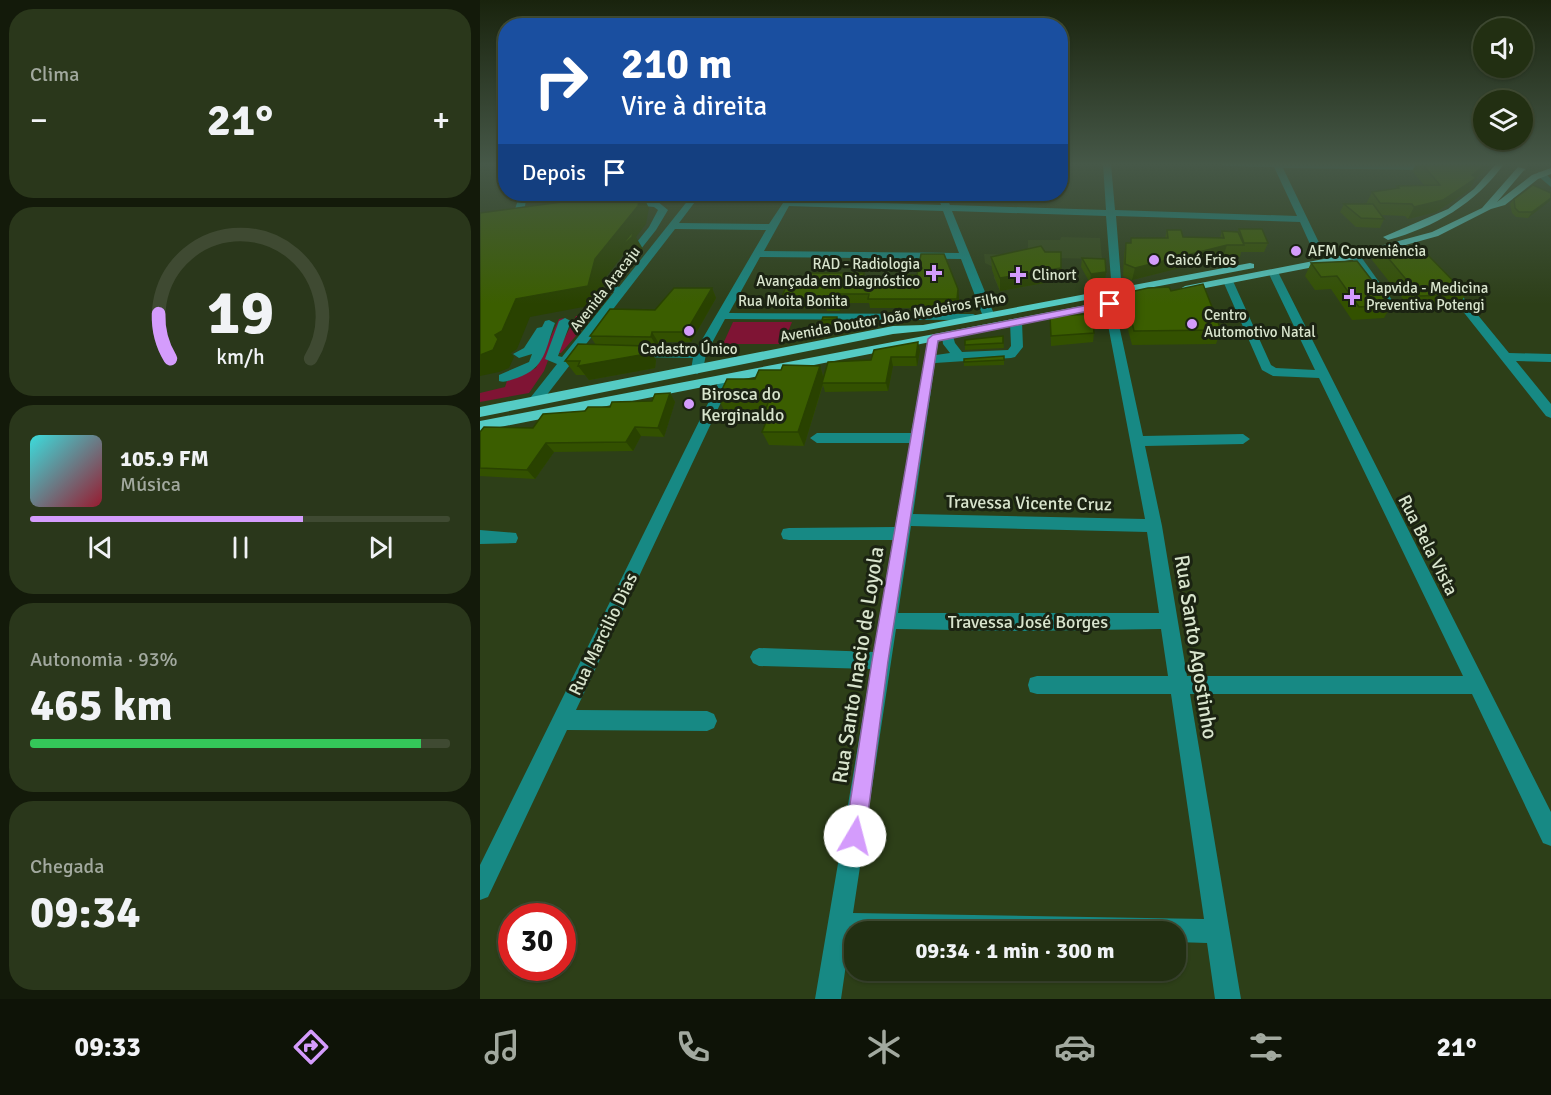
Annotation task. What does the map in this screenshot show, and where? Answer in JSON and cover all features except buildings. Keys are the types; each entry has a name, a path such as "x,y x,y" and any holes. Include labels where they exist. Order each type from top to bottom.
{"main road":[{"name":"Avenida Doutor João Medeiros Filho","path":"481,424 840,356 851,345 1016,322 1387,237 1447,216 1453,211"},
{"name":"Avenida Doutor João Medeiros Filho","path":"893,330 934,334 973,317 988,314 1228,281 1416,246 1484,211"},
{"name":"Avenida Doutor João Medeiros Filho","path":"481,424 534,402 815,345"},
{"path":"726,379 757,367 802,357 815,345"}],"street":[{"path":"519,211 524,215 547,215"},
{"path":"623,291 611,288 613,278 653,228 663,211"},
{"name":"Avenida Aracaju","path":"534,402 576,355 684,211"},
{"path":"698,370 700,354 781,211"},
{"path":"948,211 988,314"},
{"path":"1000,211 1301,219"},
{"name":"Rua Santo Agostinho","path":"1110,211 1114,298 1137,441 1154,526 1228,999"},
{"path":"1297,211 1318,253"},
{"path":"672,226 771,227"},
{"path":"758,254 964,256"},
{"path":"1354,256 1387,300"},
{"name":"Rua Bela Vista","path":"1273,272 1551,835"},
{"path":"1441,277 1551,413"},
{"path":"1228,281 1268,369 1273,372 1322,374"},
{"name":"Rua Moita Bonita","path":"721,316 973,317"},
{"path":"565,321 551,359 576,355"},
{"path":"929,360 959,356 1011,354 1017,347 1016,322"},
{"path":"503,378 521,372 534,364 551,323 542,327 528,351 519,354"},
{"path":"815,345 824,340 881,329 893,330"},
{"path":"934,334 950,345 959,356"},
{"name":"Rua Santo Inacio de Loyola","path":"828,999 842,925 880,661 934,334"},
{"path":"621,353 700,354"},
{"path":"1506,357 1551,358"},
{"name":"Rua Marcilio Dias","path":"480,889 726,379"},
{"path":"817,438 916,438"},
{"path":"1137,441 1243,439"},
{"name":"Travessa Vicente Cruz","path":"789,534 902,526 1154,526"},
{"path":"480,537 510,538"},
{"name":"Travessa José Borges","path":"888,621 1023,623 1168,621"},
{"path":"759,657 880,661"},
{"path":"1037,685 1179,686 1302,682 1477,685"},
{"path":"561,720 707,721"},
{"path":"842,925 1219,931"}],"shaded area":[{"path":"1061,237 1100,238 1102,259 1051,258 1000,291 994,278 993,267 985,263 984,254 1028,255 1028,240 1060,240"},
{"path":"595,314 561,353 557,353 576,316"},
{"path":"564,318 544,371 529,393 480,402 480,393 505,387 507,381 536,368 559,319"},
{"path":"733,322 792,322 783,344 723,344"}],"place":[{"name":"AFM Conveniência","path":"1296,251"},
{"name":"Caicó Frios","path":"1154,260"},
{"name":"RAD - Radiologia Avançada em Diagnóstico","path":"934,273"},
{"name":"Clinort","path":"1018,275"},
{"name":"Hapvida - Medicina Preventiva Potengi","path":"1352,297"},
{"name":"Centro Automotivo Natal","path":"1192,324"},
{"name":"Cadastro Único","path":"689,331"},
{"name":"Birosca do Kerginaldo","path":"689,404"}],"route":[{"path":"855,836 880,661 933,339 1110,304"}]}
